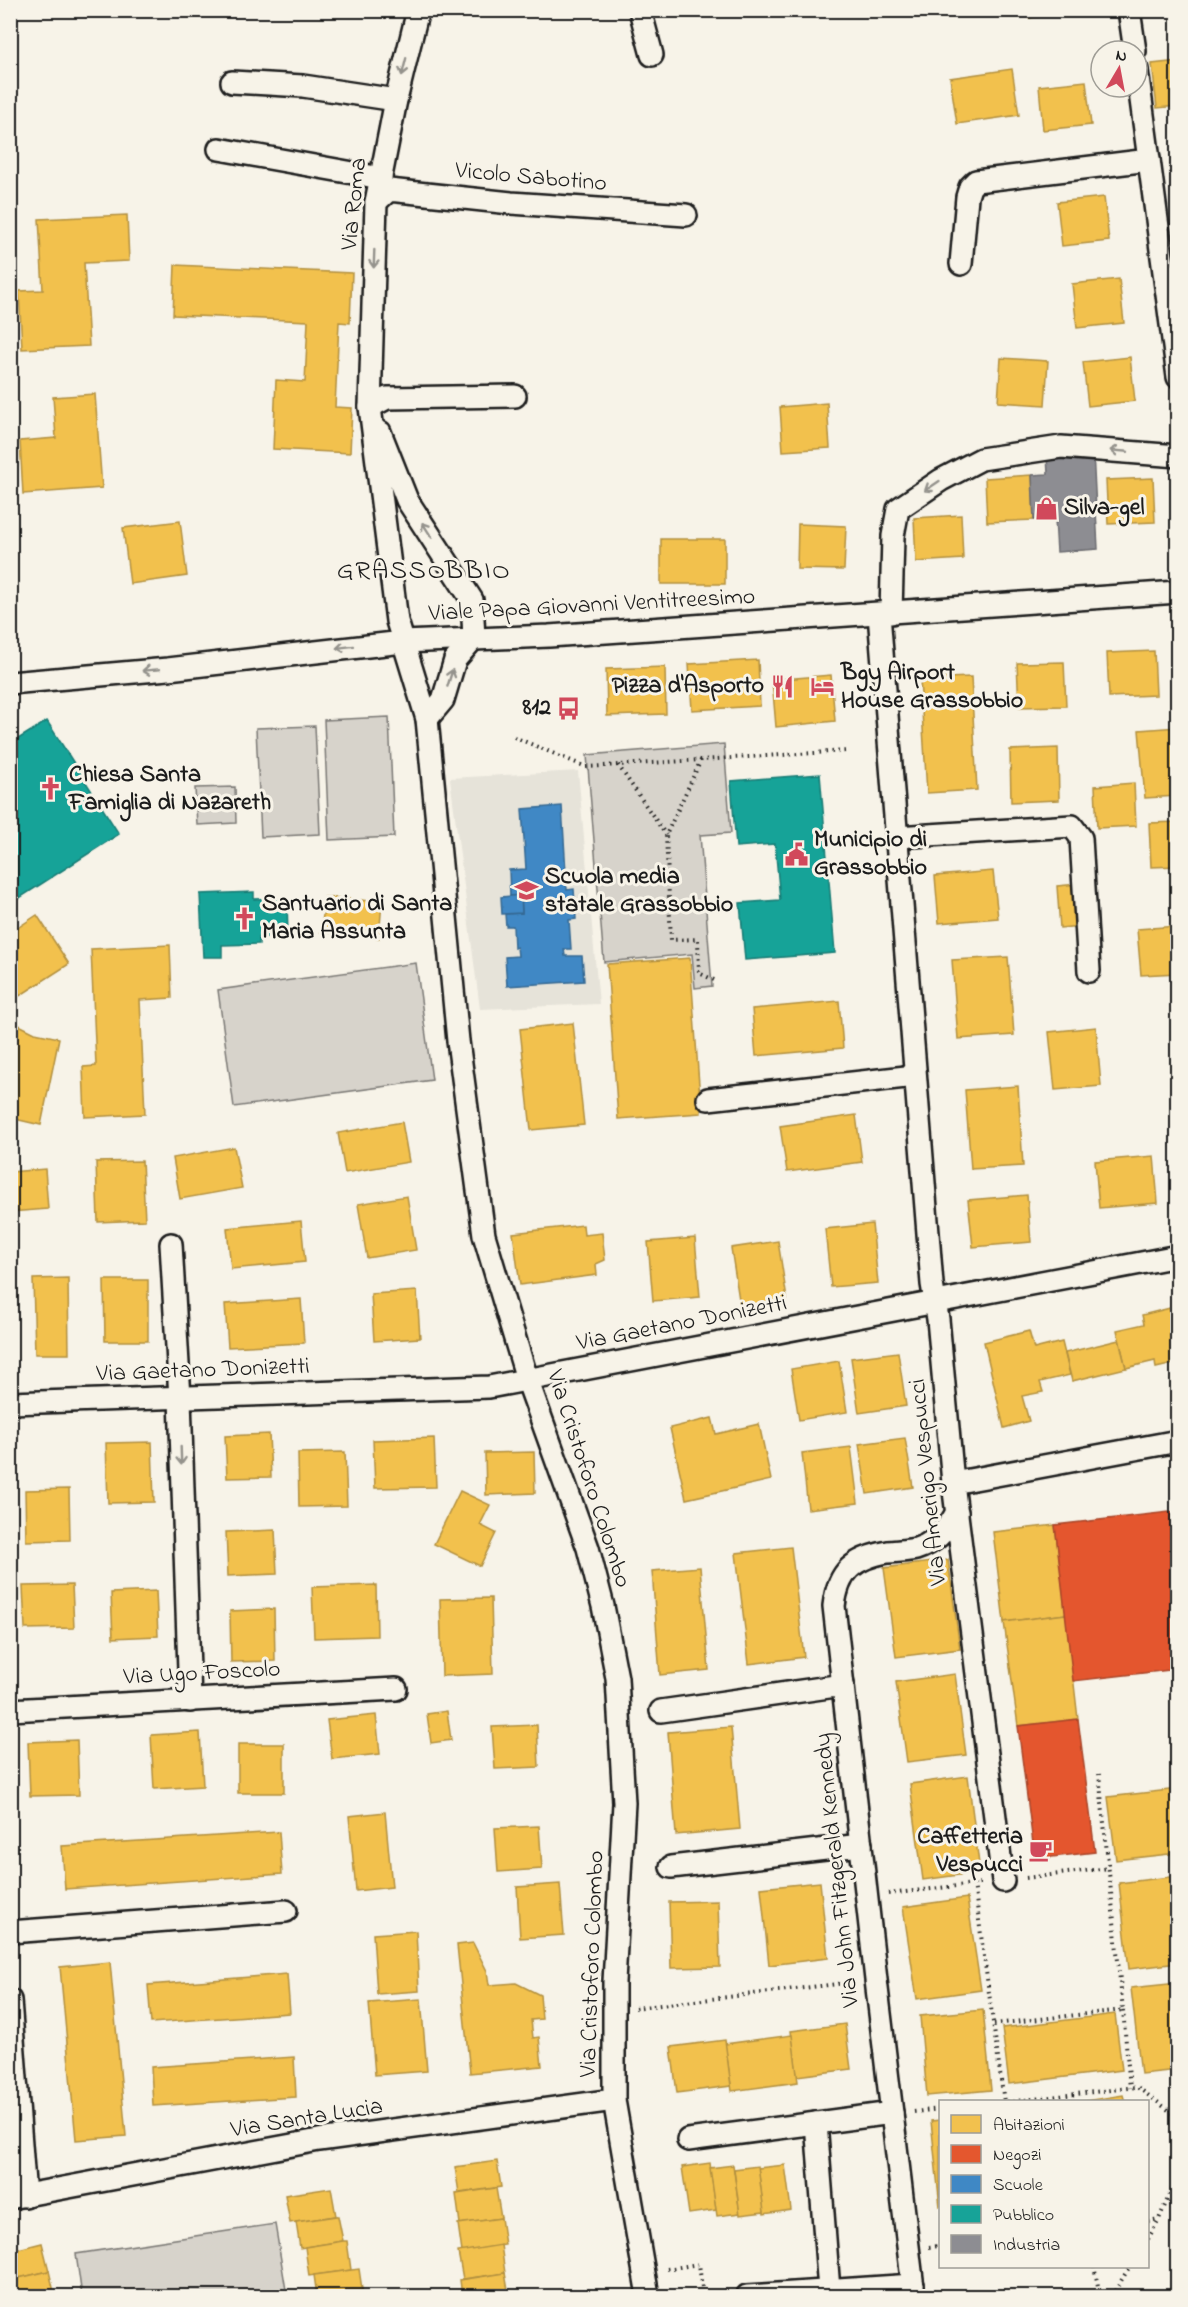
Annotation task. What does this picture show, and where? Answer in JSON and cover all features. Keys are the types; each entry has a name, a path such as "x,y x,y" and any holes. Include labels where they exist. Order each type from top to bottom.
{"street":[{"name":"Via Roma","path":"403,642 397,621 370,407 376,202 396,100 418,10"},
{"path":"640,10 652,55"},
{"path":"1129,10 1133,39"},
{"path":"232,82 303,86 396,100"},
{"path":"1141,99 1178,377"},
{"path":"219,149 381,178"},
{"path":"962,264 967,197 970,187 976,181 1149,160"},
{"name":"Vicolo Sabotino","path":"376,202 389,190 510,203 686,215"},
{"path":"370,407 387,398 515,396"},
{"name":"Via Roma","path":"370,407 408,500 472,600 474,638"},
{"name":"Via Amerigo Vespucci","path":"1003,1881 953,1483 915,1076 896,837 885,613 893,536 898,509 941,480 981,459 1061,447 1178,456"},
{"name":"Viale Papa Giovanni Ventitreesimo","path":"10,683 168,669 403,642 549,636 1178,592"},
{"path":"427,719 443,700 455,660 474,638"},
{"name":"Via Cristoforo Colombo","path":"403,642 427,719 458,1041 484,1235 527,1379 588,1548 603,1606 617,1677 624,1803 614,2011 614,2100 648,2296"},
{"path":"896,837 1072,826 1082,838 1089,971"},
{"path":"708,1099 915,1076"},
{"path":"171,1244 180,1398 190,1701"},
{"name":"Via Gaetano Donizetti","path":"10,1403 489,1387 1178,1256"},
{"path":"953,1483 1178,1441"},
{"name":"Via John Fitzgerald Kennedy","path":"914,2291 902,2113 876,1980 834,1606 836,1590 847,1570 866,1557 916,1549 938,1538 950,1527 957,1512"},
{"path":"661,1711 843,1685"},
{"name":"Via Ugo Foscolo","path":"10,1710 396,1689"},
{"path":"671,1867 861,1845"},
{"path":"10,1932 286,1911"},
{"path":"10,2000 18,2197"},
{"name":"Via Santa Lucia","path":"18,2197 319,2140 614,2100"},
{"path":"688,2140 902,2113"},
{"path":"816,2123 829,2290"},
{"path":"747,2296 829,2290 914,2291"}],"path":[{"path":"514,737 586,767 847,751"},
{"path":"701,760 666,835 671,940 698,939 699,973 716,981"},
{"path":"618,765 666,835"},
{"path":"1099,1774 1130,2088"},
{"path":"888,1894 1108,1868"},
{"path":"974,1884 1006,2100"},
{"path":"614,2011 876,1980"},
{"path":"994,2024 1123,2010"},
{"path":"1024,2100 1137,2087 1178,2117"},
{"path":"902,2113 939,2109"},
{"path":"1149,2236 1178,2175"},
{"path":"1149,2221 1159,2219"},
{"path":"928,2247 939,2246"},
{"path":"645,2273 699,2264 703,2296"},
{"path":"1094,2268 1100,2296"},
{"path":"1112,2296 1129,2268"}],"shaded area":[{"path":"389,717 394,837 329,840 324,720"},
{"path":"315,726 320,834 261,837 256,728"},
{"path":"724,744 731,833 700,835 712,986 695,988 692,954 604,962 587,755"},
{"name":"Scuola media statale Grassobbio","path":"578,771 599,1004 480,1009 450,778"},
{"path":"235,787 236,823 197,825 195,788"},
{"path":"416,963 432,1080 234,1107 218,990"},
{"path":"275,2224 287,2296 82,2296 76,2254"}],"building: Abitazioni":[{"path":"1028,10 1085,10 1029,18"},
{"path":"1178,61 1178,106 1157,108 1152,64"},
{"path":"1012,69 1019,115 957,124 950,78"},
{"path":"1086,81 1091,125 1043,130 1039,86"},
{"path":"1178,189 1178,230 1173,190"},
{"path":"1104,197 1109,241 1062,246 1057,202"},
{"path":"127,215 129,261 84,263 89,346 22,349 19,291 43,290 39,219"},
{"path":"175,265 352,273 350,323 339,322 335,407 352,408 350,453 273,449 276,380 305,382 308,321 173,315"},
{"path":"1119,279 1124,323 1077,328 1072,284"},
{"path":"1130,357 1135,401 1088,406 1083,362"},
{"path":"1001,358 1048,361 1045,405 998,402"},
{"path":"95,394 102,488 23,494 20,441 56,438 53,397"},
{"path":"827,403 830,448 783,451 780,407"},
{"path":"1032,475 1034,520 987,522 985,478"},
{"path":"1153,478 1155,522 1108,524 1106,480"},
{"path":"961,515 963,559 916,562 914,518"},
{"path":"180,521 187,576 130,584 123,528"},
{"path":"798,524 846,526 844,570 797,569"},
{"path":"661,539 725,539 725,584 661,584"},
{"path":"1154,651 1156,695 1109,697 1107,653"},
{"path":"758,660 760,706 692,710 689,664"},
{"path":"1064,662 1066,706 1019,707 1017,663"},
{"path":"665,667 666,714 607,716 606,669"},
{"path":"831,675 835,721 776,727 772,680"},
{"path":"971,677 977,790 927,793 920,679"},
{"path":"1178,727 1178,796 1145,798 1139,730"},
{"path":"1058,748 1059,800 1011,802 1010,750"},
{"path":"1134,783 1136,826 1097,828 1095,786"},
{"path":"1178,822 1178,866 1151,867 1149,823"},
{"path":"993,871 998,918 939,923 935,876"},
{"path":"1078,884 1081,926 1060,928 1057,886"},
{"path":"325,897 382,902 379,938 321,932"},
{"path":"37,915 69,964 10,1002 10,933"},
{"path":"1178,926 1178,973 1141,975 1137,929"},
{"path":"170,945 172,998 140,1000 145,1114 85,1117 83,1067 96,1066 91,949"},
{"path":"1008,957 1014,1035 958,1039 952,960"},
{"path":"690,958 701,1113 618,1119 607,964"},
{"path":"839,1001 843,1048 756,1056 752,1009"},
{"path":"15,1023 35,1033 59,1038 41,1125 10,1118 10,1030"},
{"path":"573,1023 584,1125 531,1130 520,1029"},
{"path":"1096,1027 1101,1086 1055,1090 1049,1032"},
{"path":"1018,1086 1023,1166 971,1169 965,1090"},
{"path":"856,1115 862,1162 787,1172 780,1126"},
{"path":"402,1122 409,1162 345,1173 338,1133"},
{"path":"234,1147 242,1188 180,1199 173,1158"},
{"path":"1154,1156 1158,1203 1099,1208 1095,1161"},
{"path":"142,1161 145,1220 98,1222 96,1162"},
{"path":"45,1169 48,1209 10,1212 10,1172"},
{"path":"1027,1195 1031,1242 973,1247 968,1200"},
{"path":"407,1196 416,1250 367,1258 358,1204"},
{"path":"301,1221 305,1262 231,1269 227,1228"},
{"path":"872,1224 878,1283 831,1287 825,1229"},
{"path":"583,1225 584,1235 602,1233 605,1260 596,1264 597,1275 520,1285 513,1233"},
{"path":"695,1238 700,1297 653,1301 648,1242"},
{"path":"778,1241 787,1299 740,1306 731,1248"},
{"path":"68,1278 69,1354 35,1354 33,1279"},
{"path":"104,1280 148,1280 148,1341 105,1341"},
{"path":"417,1291 420,1338 374,1341 371,1294"},
{"path":"301,1299 304,1343 228,1347 225,1304"},
{"path":"1178,1306 1178,1363 1156,1368 1155,1361 1126,1368 1117,1330 1144,1324 1142,1315"},
{"path":"1029,1331 1034,1349 1062,1342 1070,1375 1040,1382 1043,1392 1022,1396 1029,1421 1004,1428 984,1342"},
{"path":"1119,1340 1126,1368 1072,1381 1065,1353"},
{"path":"898,1352 906,1406 859,1413 851,1358"},
{"path":"839,1361 847,1412 799,1420 791,1369"},
{"path":"712,1418 716,1434 759,1424 771,1480 686,1499 670,1428"},
{"path":"269,1434 271,1477 227,1478 225,1436"},
{"path":"434,1438 436,1487 375,1488 373,1440"},
{"path":"905,1438 913,1487 867,1494 859,1444"},
{"path":"152,1442 154,1502 108,1503 106,1443"},
{"path":"851,1447 858,1503 808,1509 802,1453"},
{"path":"345,1452 347,1506 299,1507 298,1453"},
{"path":"534,1452 535,1493 486,1495 485,1453"},
{"path":"69,1489 70,1540 26,1541 25,1490"},
{"path":"460,1491 490,1505 480,1525 496,1533 480,1566 434,1544"},
{"path":"1055,1525 1066,1614 1004,1622 993,1532"},
{"path":"275,1530 277,1574 228,1576 226,1532"},
{"path":"791,1547 804,1657 749,1664 736,1553"},
{"path":"948,1560 960,1649 896,1657 884,1568"},
{"path":"700,1567 709,1670 660,1675 652,1571"},
{"path":"72,1585 74,1628 25,1629 23,1586"},
{"path":"376,1585 377,1636 314,1638 312,1587"},
{"path":"156,1591 158,1636 113,1638 111,1593"},
{"path":"491,1598 493,1674 442,1676 440,1599"},
{"path":"274,1609 275,1661 231,1662 230,1611"},
{"path":"1066,1614 1078,1719 1018,1726 1004,1622"},
{"path":"955,1674 966,1755 907,1762 896,1682"},
{"path":"447,1711 451,1740 431,1743 427,1714"},
{"path":"376,1715 380,1754 332,1759 327,1720"},
{"path":"537,1725 539,1767 495,1769 492,1727"},
{"path":"731,1727 740,1829 676,1835 668,1732"},
{"path":"200,1732 203,1786 154,1789 151,1735"},
{"path":"77,1740 79,1795 30,1796 28,1742"},
{"path":"238,1744 284,1744 284,1793 238,1793"},
{"path":"968,1776 980,1872 923,1880 910,1784"},
{"path":"1178,1789 1178,1853 1116,1860 1108,1797"},
{"path":"385,1812 392,1887 356,1891 349,1816"},
{"path":"539,1826 542,1869 498,1872 495,1828"},
{"path":"279,1832 282,1874 65,1889 62,1846"},
{"path":"1178,1876 1178,1963 1129,1969 1119,1883"},
{"path":"820,1882 828,1958 769,1965 761,1888"},
{"path":"560,1884 564,1935 520,1938 517,1887"},
{"path":"967,1898 981,1990 917,1999 903,1907"},
{"path":"718,1901 720,1967 671,1968 669,1902"},
{"path":"416,1931 419,1991 377,1994 373,1934"},
{"path":"473,1943 487,1971 489,1985 516,1983 540,1995 542,2019 531,2020 533,2038 539,2037 542,2066 470,2073 457,1945"},
{"path":"110,1962 126,2136 76,2140 60,1967"},
{"path":"287,1974 290,2013 151,2023 148,1985"},
{"path":"1178,1983 1178,2070 1141,2074 1131,1988"},
{"path":"421,1999 427,2071 375,2075 369,2003"},
{"path":"983,2010 991,2090 927,2096 920,2016"},
{"path":"1115,2014 1122,2070 1009,2084 1002,2028"},
{"path":"845,2024 851,2069 797,2076 791,2031"},
{"path":"792,2035 798,2082 732,2091 725,2044"},
{"path":"725,2040 731,2086 677,2093 671,2047"},
{"path":"294,2057 296,2097 153,2106 151,2067"},
{"path":"1123,2095 1124,2100 1092,2100"},
{"path":"939,2120 939,2197 931,2121"},
{"path":"497,2161 501,2187 459,2193 455,2167"},
{"path":"710,2163 716,2210 689,2214 682,2167"},
{"path":"733,2165 740,2213 717,2216 710,2168"},
{"path":"785,2165 791,2210 764,2214 758,2168"},
{"path":"758,2166 764,2212 740,2215 734,2169"},
{"path":"331,2188 336,2216 290,2223 285,2195"},
{"path":"496,2188 501,2218 460,2224 456,2194"},
{"path":"338,2216 343,2241 300,2248 296,2222"},
{"path":"501,2218 505,2245 462,2252 458,2224"},
{"path":"347,2241 351,2270 309,2276 305,2247"},
{"path":"42,2243 49,2271 10,2280 10,2251"},
{"path":"501,2245 505,2273 463,2279 458,2252"},
{"path":"359,2269 363,2296 317,2296 314,2275"},
{"path":"49,2271 55,2296 14,2296 10,2280"},
{"path":"505,2273 509,2296 462,2296 460,2280"}],"building: Negozi":[{"path":"1178,1511 1178,1669 1073,1681 1055,1525"},
{"path":"1078,1719 1095,1852 1035,1859 1018,1726"}],"building: Scuole":[{"path":"562,806 567,890 574,889 576,919 569,920 571,949 564,949 565,956 582,956 584,981 507,986 505,957 518,956 517,947 514,948 513,926 506,926 505,914 522,913 521,895 510,896 509,870 526,869 522,809"},
{"path":"521,895 522,913 502,914 501,897"}],"building: Pubblico":[{"name":"Chiesa Santa Famiglia di Nazareth","path":"47,721 119,834 18,899 10,887 10,744"},
{"path":"820,774 835,953 745,960 740,903 780,900 775,844 736,847 731,781"},
{"name":"Santuario di Santa Maria Assunta","path":"254,892 254,899 287,898 288,937 259,937 259,944 222,945 222,957 203,957 200,894"}],"building: Industria":[{"path":"1093,452 1098,549 1057,552 1055,519 1034,520 1032,475 1048,474 1047,456"}],"place":[{"name":"Silva-gel","path":"1046,508"},
{"name":"Pizza d'Asporto","path":"782,686"},
{"name":"Bgy Airport House Grassobbio","path":"823,687"},
{"name":"812","path":"569,708"},
{"name":"Chiesa Santa Famiglia di Nazareth","path":"51,789"},
{"name":"Municipio di Grassobbio","path":"796,854"},
{"name":"Scuola media statale Grassobbio","path":"527,891"},
{"name":"Santuario di Santa Maria Assunta","path":"244,918"},
{"name":"Caffetteria Vespucci","path":"1041,1851"}],"district":[{"name":"GRASSOBBIO","path":"424,571"}]}
